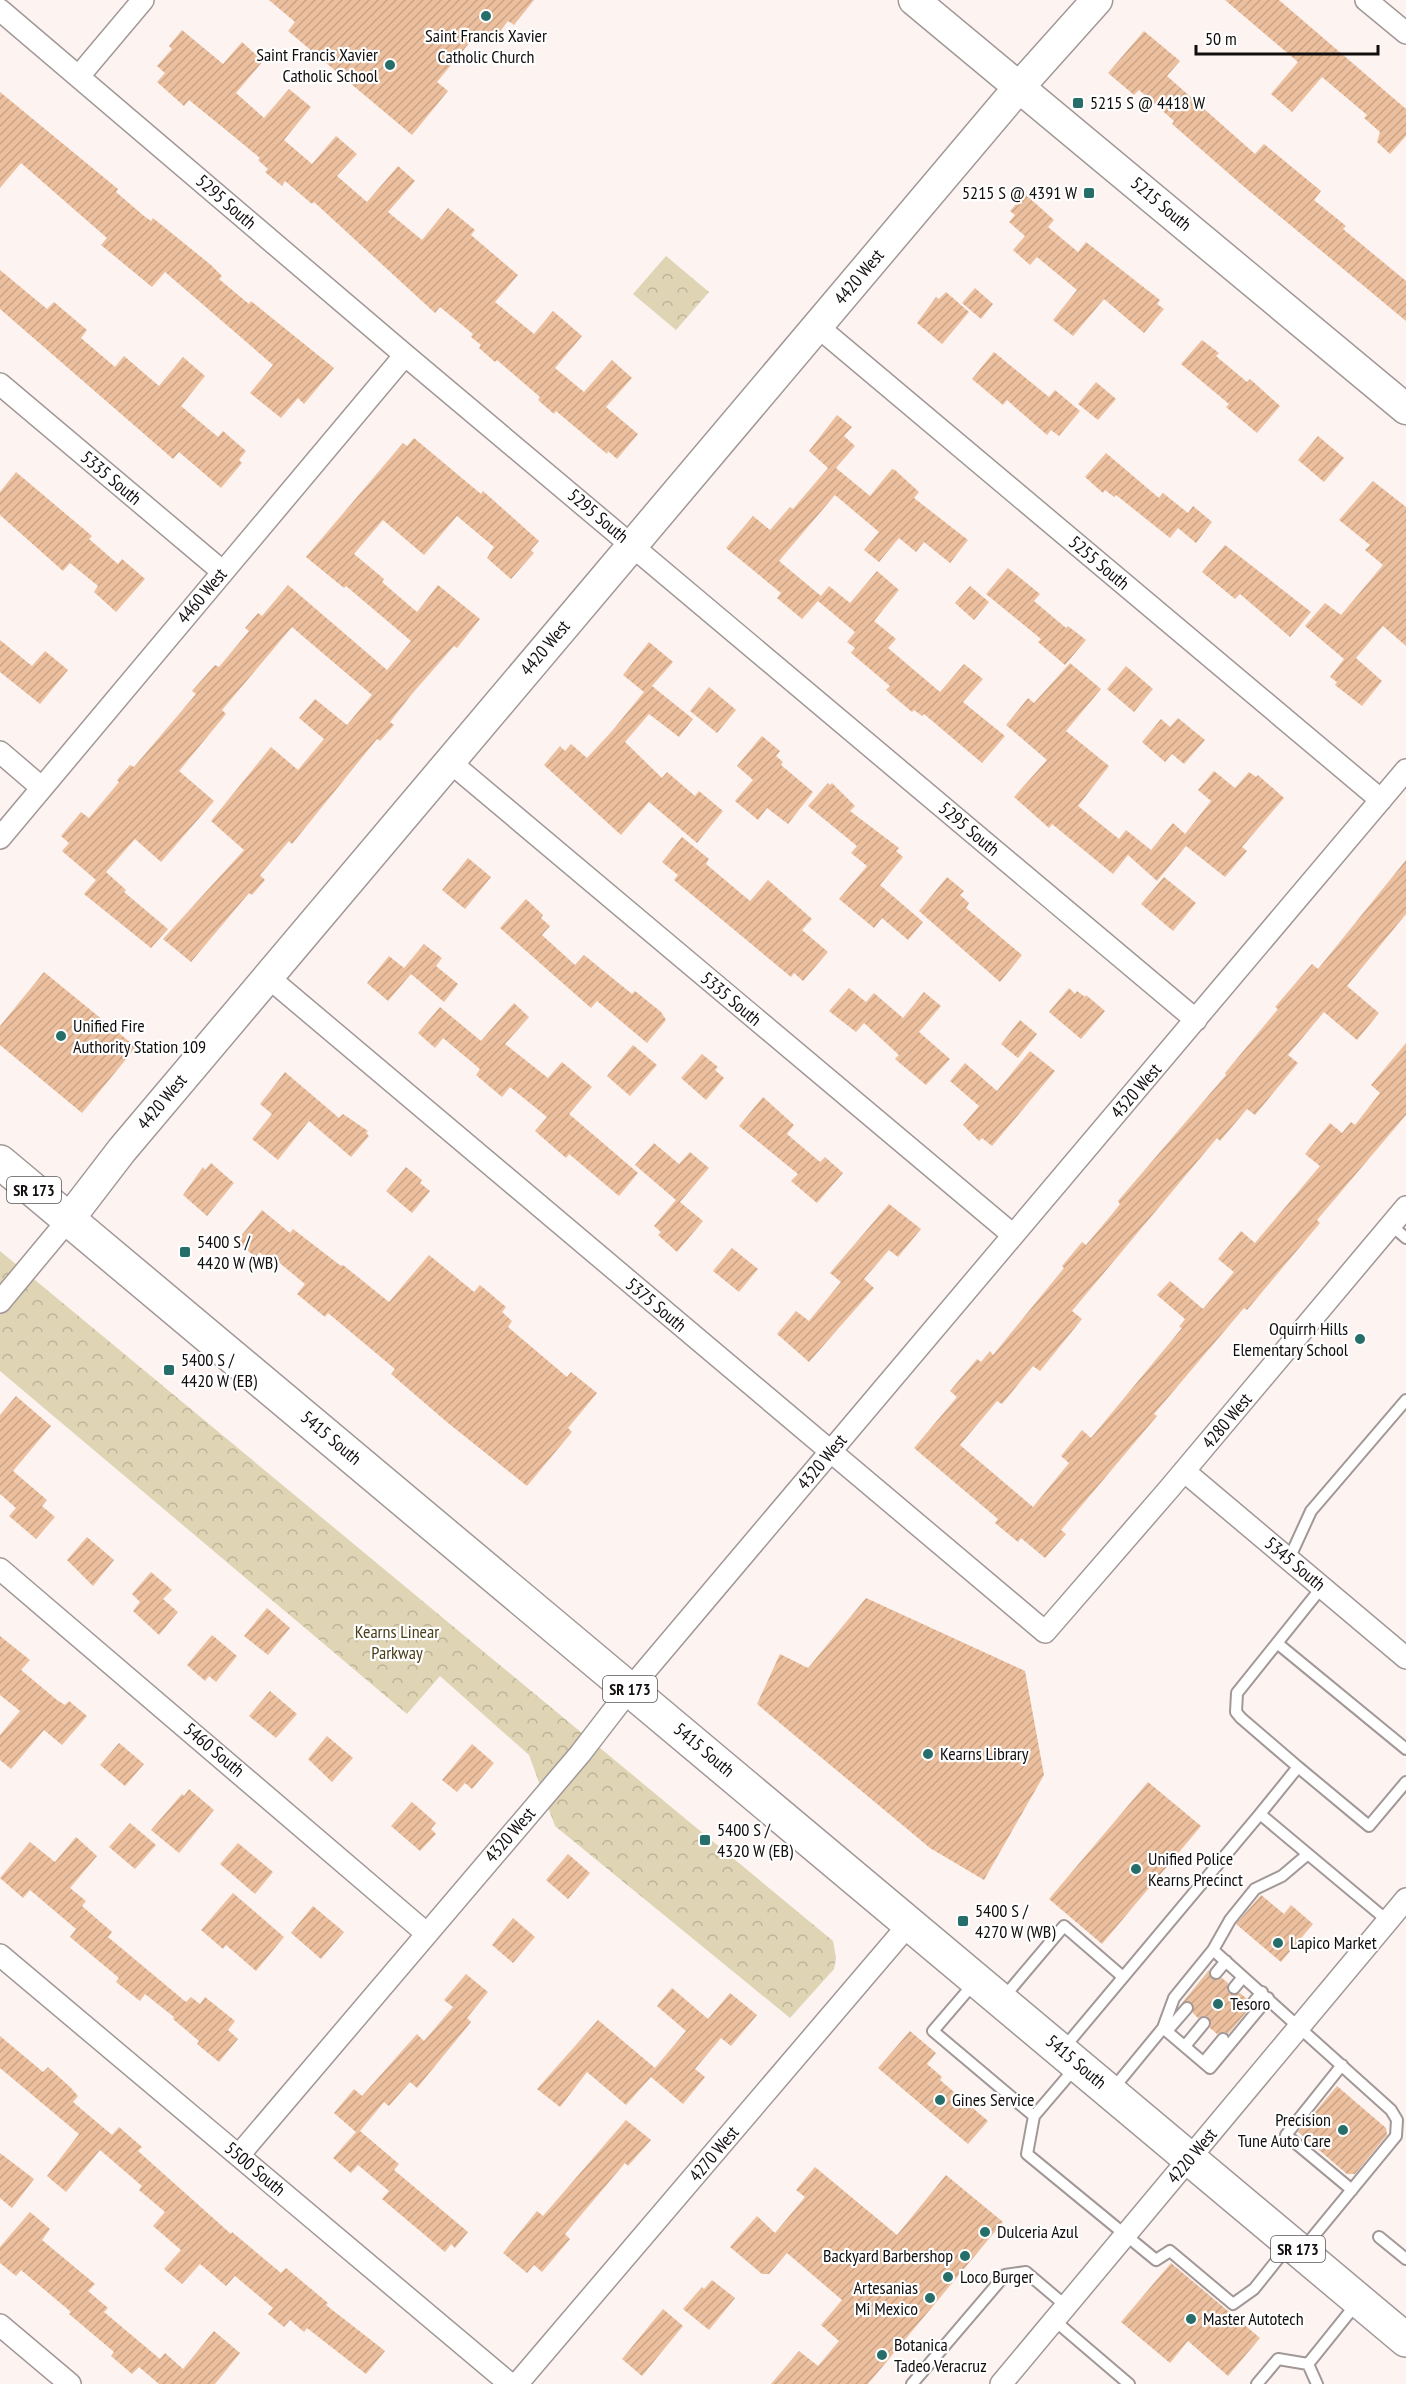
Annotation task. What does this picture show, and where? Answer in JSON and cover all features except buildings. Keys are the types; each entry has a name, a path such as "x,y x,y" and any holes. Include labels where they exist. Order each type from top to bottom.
{"main road":[{"name":"5415 South","path":"0,1162 1112,2091 1406,2340"}],"street":[{"path":"79,76 143,0"},
{"name":"5215 South","path":"914,0 1406,409"},
{"name":"4420 West","path":"0,1302 69,1219 114,1160 268,977 1020,86 1096,0"},
{"path":"1366,0 1406,33"},
{"name":"5295 South","path":"0,10 405,355 1196,1020"},
{"name":"5255 South","path":"817,327 1382,800"},
{"name":"4460 West","path":"0,838 405,355"},
{"name":"5335 South","path":"0,384 223,572"},
{"path":"0,752 42,788"},
{"name":"5335 South","path":"450,762 1013,1235"},
{"name":"4320 West","path":"239,2155 580,1754 630,1689 1406,770"},
{"name":"5375 South","path":"268,977 1045,1632"},
{"name":"4280 West","path":"1045,1632 1184,1471 1399,1231 1406,1207"},
{"name":"5345 South","path":"1184,1471 1406,1658"},
{"name":"5460 South","path":"0,1569 426,1933"},
{"name":"4220 West","path":"1001,2384 1406,1899"},
{"name":"4270 West","path":"517,2384 910,1923"},
{"name":"5500 South","path":"0,1955 510,2384"},
{"path":"0,2325 70,2384"}],"lane":[{"path":"1289,1559 1311,1511 1406,1400"},
{"path":"1322,1587 1237,1693 1236,1712 1240,1718 1370,1826 1406,1782"},
{"path":"1277,1643 1406,1749"},
{"path":"1213,1950 1391,2110 1398,2130 1396,2136 1352,2190 1254,2289 1233,2304 1170,2251 1156,2260 1028,2154 1034,2116 1070,2057 1124,1977 1298,1767"},
{"path":"1260,1814 1388,1921"},
{"path":"1165,2029 1174,1998 1213,1950 1230,1920 1255,1889 1282,1876 1308,1854"},
{"path":"1002,2000 1064,1926 1124,1977"},
{"path":"1216,1973 1226,1961"},
{"path":"1234,1988 1243,1977"},
{"path":"978,1979 933,2031 1034,2116"},
{"path":"1165,2029 1210,2068 1265,1995"},
{"path":"1252,2003 1265,1995"},
{"path":"1112,2091 1165,2029 1187,2008"},
{"path":"1185,2046 1204,2023"},
{"path":"1204,2062 1223,2039"},
{"path":"1342,2065 1286,2135 1352,2190"},
{"path":"1379,2237 1406,2259"},
{"path":"912,2384 1005,2275 1026,2272 1060,2313 1130,2384"},
{"path":"1308,2364 1360,2301"},
{"path":"1257,2384 1278,2359 1308,2364"},
{"path":"1308,2364 1317,2384"}],"green space":[{"path":"666,256 709,292 676,330 633,294"},
{"name":"Kearns Linear Parkway","path":"0,1251 833,1941 836,1958 834,1969 790,2018 555,1826 529,1755 440,1676 407,1714 0,1371"}],"place":[{"name":"Saint Francis Xavier Catholic Church","path":"486,16"},
{"name":"Saint Francis Xavier Catholic School","path":"390,65"},
{"name":"5215 S @ 4418 W","path":"1078,103"},
{"name":"5215 S @ 4391 W","path":"1089,193"},
{"name":"Unified Fire Authority Station 109","path":"61,1036"},
{"name":"5400 S / 4420 W (WB)","path":"185,1252"},
{"name":"Oquirrh Hills Elementary School","path":"1360,1339"},
{"name":"5400 S / 4420 W (EB)","path":"169,1370"},
{"name":"Kearns Library","path":"928,1754"},
{"name":"5400 S / 4320 W (EB)","path":"705,1840"},
{"name":"Unified Police Kearns Precinct","path":"1136,1869"},
{"name":"5400 S / 4270 W (WB)","path":"963,1921"},
{"name":"Lapico Market","path":"1278,1943"},
{"name":"Tesoro","path":"1218,2004"},
{"name":"Gines Service","path":"940,2100"},
{"name":"Precision Tune Auto Care","path":"1343,2130"},
{"name":"Dulceria Azul","path":"985,2232"},
{"name":"Backyard Barbershop","path":"965,2256"},
{"name":"Loco Burger","path":"948,2277"},
{"name":"Artesanias Mi Mexico","path":"930,2298"},
{"name":"Master Autotech","path":"1191,2319"},
{"name":"Botanica Tadeo Veracruz","path":"882,2355"}]}
